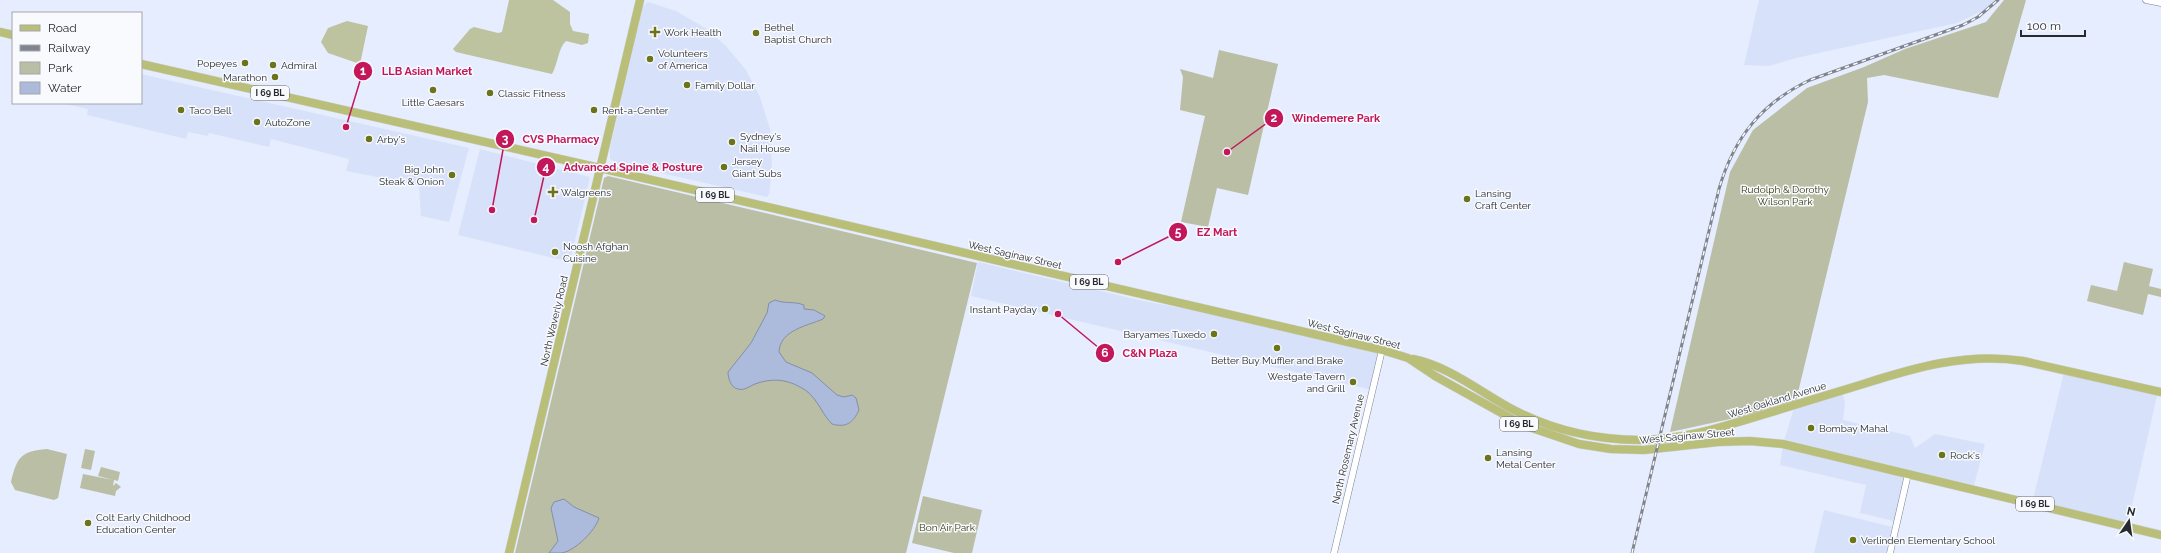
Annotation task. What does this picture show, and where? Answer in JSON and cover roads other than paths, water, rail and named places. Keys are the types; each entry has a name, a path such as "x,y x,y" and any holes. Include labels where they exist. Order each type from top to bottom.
{"main road":[{"name":"North Waverly Road","path":"509,553 640,0"},
{"path":"0,32 12,35"},
{"name":"I 69 BL","path":"142,64 600,168"},
{"name":"West Saginaw Street","path":"600,168 1382,350 1408,358 1435,376 1508,418 1550,436 1579,444 1611,449 1644,450 1718,442 1768,442 2161,535"},
{"name":"West Oakland Avenue","path":"1408,358 1426,362 1442,369 1511,408 1549,425 1584,434 1623,439 1669,438 1710,431 1910,369 1965,359 2000,358 2023,361 2161,392"}],"street":[{"path":"2146,0 2161,4"},
{"name":"North Rosemary Avenue","path":"1334,553 1382,350"},
{"path":"1890,553 1908,474"}],"water":[{"path":"775,300 804,305 804,309 814,310 825,316 823,319 795,330 789,334 784,339 779,352 786,362 812,373 837,395 844,397 852,395 856,398 859,410 852,421 845,425 832,424 806,390 789,382 773,380 761,382 745,389 733,387 729,380 728,372 751,343 767,313 769,303"},
{"path":"564,499 574,507 599,518 594,529 579,544 562,553 549,553 558,541 551,508 554,502"}],"railway":[{"path":"1632,553 1719,189 1725,170 1742,138 1764,111 1793,89 1810,80 1963,25 1978,17 1998,0"}],"place":[{"name":"Work Health","path":"655,32"},
{"name":"Bethel Baptist Church","path":"756,33"},
{"name":"Volunteers of America","path":"650,59"},
{"name":"Popeyes","path":"245,63"},
{"name":"Admiral","path":"273,65"},
{"name":"Marathon","path":"275,77"},
{"name":"Family Dollar","path":"687,85"},
{"name":"Little Caesars","path":"433,90"},
{"name":"Classic Fitness","path":"490,93"},
{"name":"Taco Bell","path":"181,110"},
{"name":"Rent-a-Center","path":"594,110"},
{"name":"AutoZone","path":"257,122"},
{"name":"LLB Asian Market","path":"346,127"},
{"name":"Arby's","path":"369,139"},
{"name":"Sydney's Nail House","path":"732,142"},
{"name":"Windemere Park","path":"1227,152"},
{"name":"Jersey Giant Subs","path":"724,167"},
{"name":"Big John Steak & Onion","path":"452,175"},
{"name":"Walgreens","path":"553,192"},
{"name":"Lansing Craft Center","path":"1467,199"},
{"name":"CVS Pharmacy","path":"492,210"},
{"name":"Advanced Spine & Posture","path":"534,220"},
{"name":"Noosh Afghan Cuisine","path":"555,252"},
{"name":"EZ Mart","path":"1118,262"},
{"name":"Instant Payday","path":"1045,309"},
{"name":"C&N Plaza","path":"1058,314"},
{"name":"Baryames Tuxedo","path":"1214,334"},
{"name":"Better Buy Muffler and Brake","path":"1277,348"},
{"name":"Westgate Tavern and Grill","path":"1353,382"},
{"name":"Bombay Mahal","path":"1811,428"},
{"name":"Rock's","path":"1942,455"},
{"name":"Lansing Metal Center","path":"1488,458"},
{"name":"Colt Early Childhood Education Center","path":"88,523"},
{"name":"Verlinden Elementary School","path":"1853,540"}],"park label":[{"name":"Rudolph & Dorothy Wilson Park","path":"1785,194"},
{"name":"Bon Air Park","path":"947,527"}]}
